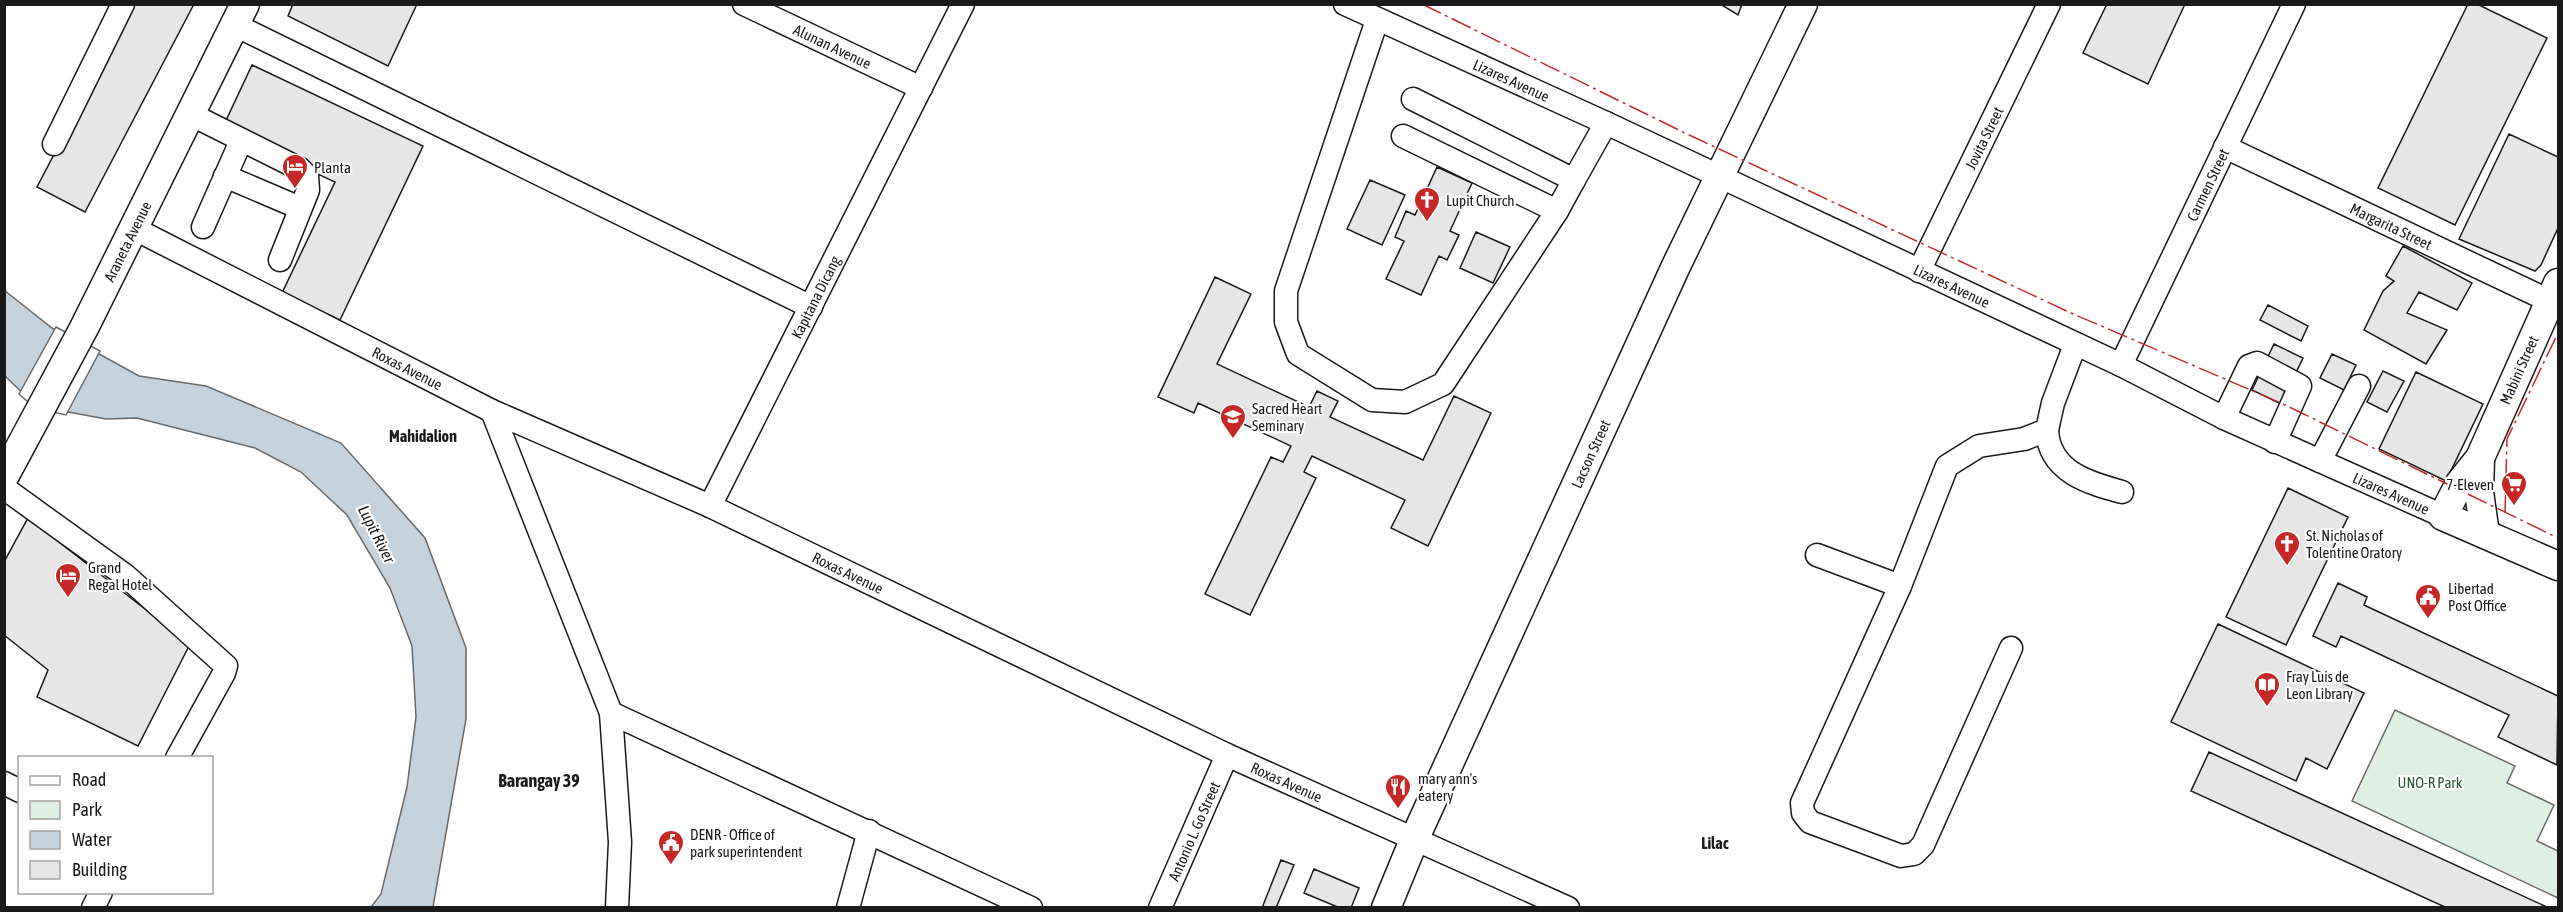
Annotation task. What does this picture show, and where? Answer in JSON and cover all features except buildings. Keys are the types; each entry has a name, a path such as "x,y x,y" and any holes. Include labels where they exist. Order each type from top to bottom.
{"main road":[{"name":"Lacson Street","path":"1386,908 1414,840 1676,266 1803,4"},
{"name":"Araneta Avenue","path":"11,465 84,327 239,14"},
{"name":"Mabini Street","path":"2443,516 2460,483 2480,458 2556,296"},
{"name":"Mabini Street","path":"2480,458 2479,492 2485,534"},
{"name":"Lizares Avenue","path":"2443,516 2559,566"}],"street":[{"path":"54,144 123,4"},
{"name":"Alunan Avenue","path":"744,4 921,88"},
{"name":"Kapitana Dicang","path":"710,506 963,4"},
{"name":"Lizares Avenue","path":"1345,4 1606,123 2121,365 2275,442 2443,516"},
{"name":"Jovita Street","path":"1919,271 2049,4"},
{"name":"Carmen Street","path":"2121,365 2294,4"},
{"path":"239,14 811,307"},
{"path":"1377,20 1286,291 1286,322 1298,354 1372,400 1404,402 1443,384 1557,211 1606,123"},
{"path":"1413,99 1574,180"},
{"path":"190,114 300,169 307,176 308,190 280,260"},
{"path":"1402,136 1557,211"},
{"path":"203,226 242,141"},
{"name":"Margarita Street","path":"2225,147 2556,296"},
{"path":"225,176 300,208"},
{"name":"Roxas Avenue","path":"133,228 492,411 710,506 1227,755 1568,908"},
{"path":"2075,345 2053,403 2047,430 2053,453 2071,474 2091,483 2122,492"},
{"path":"2224,418 2249,366 2257,363 2300,386 2275,442"},
{"path":"2320,461 2359,386"},
{"path":"492,411 611,712 620,842 617,908"},
{"path":"2011,648 1923,845 1914,854 1901,856 1810,822 1803,813 1802,803 1900,586 1947,466 1979,446 2024,438 2047,430"},
{"path":"4,488 126,576 225,666 224,673 178,756"},
{"path":"1817,555 1900,586"},
{"path":"611,712 1031,908"},
{"name":"Antonio L. Go Street","path":"1160,908 1227,755"},
{"path":"4,783 18,790"},
{"path":"848,908 869,831"},
{"path":"93,908 100,894"}],"green space":[{"name":"UNO-R Park","path":"2395,710 2515,766 2507,783 2554,805 2537,841 2558,851 2558,898 2352,801"}],"water":[{"name":"Lupit River","path":"4,290 52,328 139,376 206,386 341,443 425,538 466,648 466,719 433,907 371,907 381,894 407,787 416,717 412,646 390,588 347,515 301,472 255,448 137,418 106,419 36,406 5,376"}],"pier":[{"path":"56,327 100,351 66,415 35,408 19,394"}],"power":[{"path":"1422,4 1687,134 2071,313 2281,403 2558,538"},
{"path":"2505,513 2507,439 2558,333"}],"place":[{"name":"Planta","path":"295,190"},
{"name":"Lupit Church","path":"1427,223"},
{"name":"Sacred Heart Seminary","path":"1233,440"},
{"name":"7-Eleven","path":"2514,507"},
{"name":"St. Nicholas of Tolentine Oratory","path":"2287,567"},
{"name":"Grand Regal Hotel","path":"68,599"},
{"name":"Libertad Post Office","path":"2428,620"},
{"name":"Fray Luis de Leon Library","path":"2267,708"},
{"name":"mary ann's eatery","path":"1398,810"},
{"name":"DENR - Office of park superintendent","path":"671,866"}],"district":[{"name":"Mahidalion","path":"423,436"},
{"name":"Barangay 39","path":"539,780"},
{"name":"Lilac","path":"1715,843"}]}
